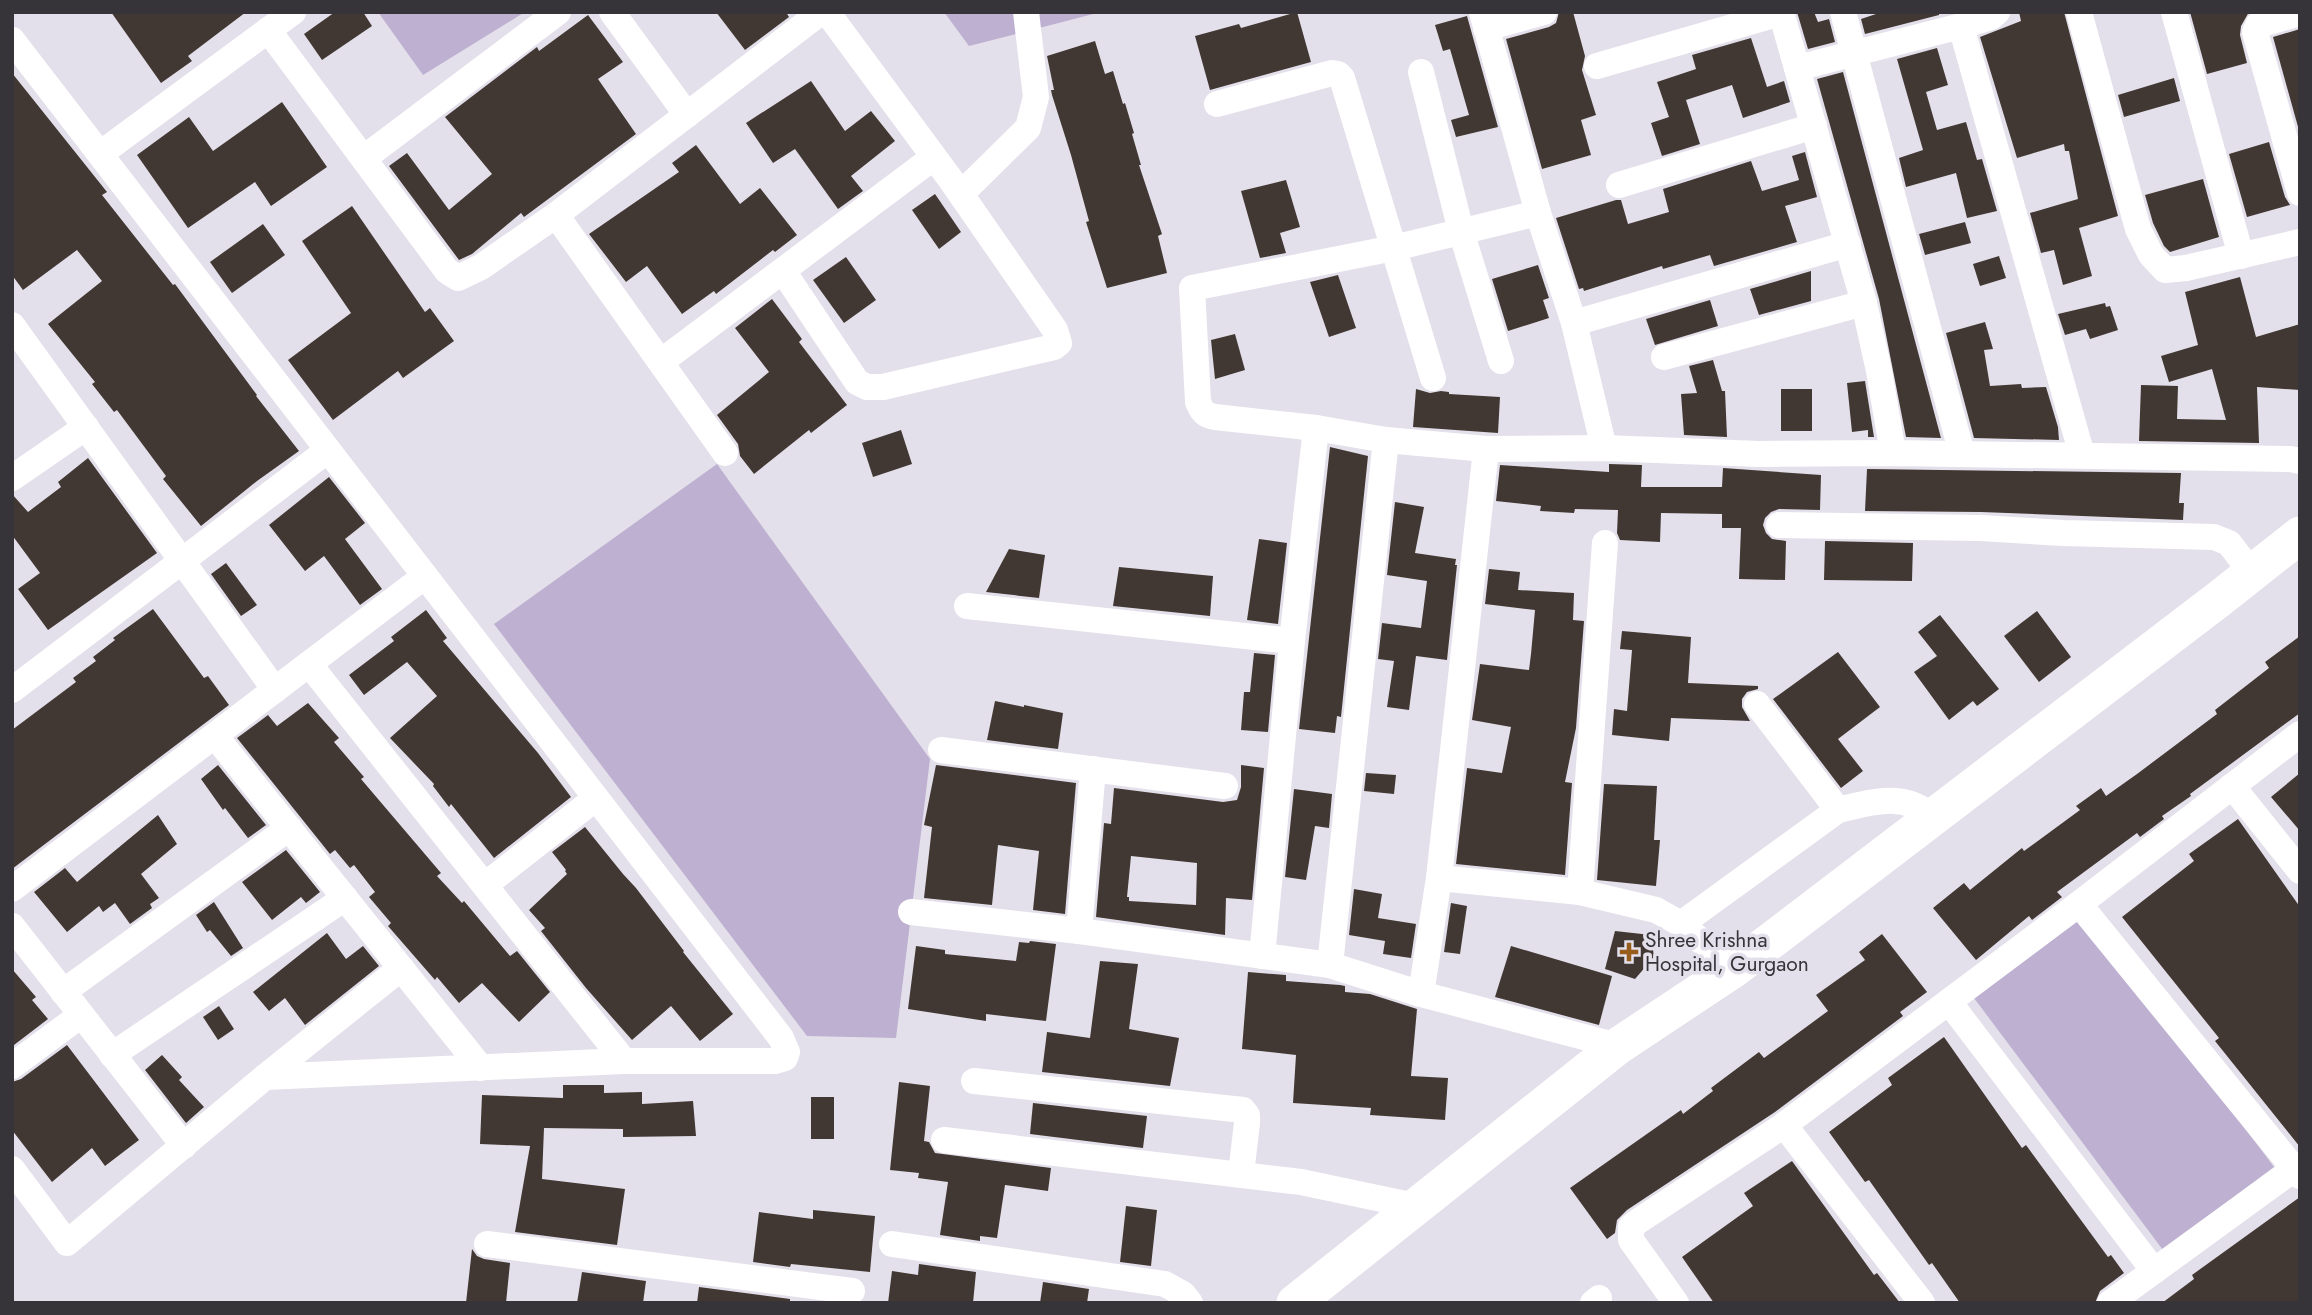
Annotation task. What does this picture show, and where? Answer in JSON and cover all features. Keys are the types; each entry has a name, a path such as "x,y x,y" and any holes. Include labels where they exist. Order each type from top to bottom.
{"street":[{"path":"100,155 293,12"},
{"path":"364,158 558,12"},
{"path":"612,12 687,115"},
{"path":"268,30 447,271 458,278 481,267 556,215 821,12"},
{"path":"783,271 857,382 867,387 883,387 1054,347 1059,343 1055,330 961,194 827,12"},
{"path":"961,194 1028,128 1036,97 1026,12"},
{"path":"1544,12 1484,20 1538,213 1574,323 1604,448"},
{"path":"1597,66 1781,12 1864,303 1877,359 1893,453"},
{"path":"1843,12 1962,454"},
{"path":"1797,68 1856,54 1955,22 1991,17 1997,12"},
{"path":"2080,12 2138,229 2151,255 2165,270 2186,268 2300,242"},
{"path":"2174,12 2241,256"},
{"path":"2300,13 2258,25 2255,32 2300,193"},
{"path":"1955,22 2082,455"},
{"path":"12,40 781,1038 787,1052 785,1058 775,1061 624,1061 265,1077"},
{"path":"1422,72 1461,232 1501,361"},
{"path":"1216,104 1338,74 1342,78 1433,378"},
{"path":"1619,185 1814,126"},
{"path":"662,361 934,157"},
{"path":"1538,213 1394,248 1192,288 1198,402 1202,410 1215,417 1316,428 1386,440 1486,449 1604,448 1759,454 2082,455 2300,461"},
{"path":"556,215 725,453"},
{"path":"1574,323 1848,244"},
{"path":"1664,357 1864,303"},
{"path":"12,325 275,690"},
{"path":"12,478 86,427"},
{"path":"1262,956 1292,641 1316,428"},
{"path":"1330,965 1386,440"},
{"path":"1421,994 1439,878 1486,449"},
{"path":"12,690 328,450"},
{"path":"1779,525 1980,527 2063,533 2214,537 2228,543 2252,573"},
{"path":"1295,1303 1618,1046 1734,969 2300,535"},
{"path":"1580,892 1605,543"},
{"path":"12,889 425,576"},
{"path":"967,606 1292,641"},
{"path":"309,664 624,1061"},
{"path":"1757,704 1838,810"},
{"path":"1676,1303 1631,1240 1631,1227 1784,1125 2080,904 2300,734"},
{"path":"215,736 481,1068"},
{"path":"941,750 1225,786"},
{"path":"1079,931 1093,769"},
{"path":"2232,786 2300,871"},
{"path":"485,885 596,798"},
{"path":"1681,924 1838,810 1882,800 1905,801 1922,808 1933,817"},
{"path":"63,992 289,828"},
{"path":"1439,878 1580,892 1656,910 1681,924 1734,969"},
{"path":"112,1055 345,898"},
{"path":"2080,904 2297,1172 2110,1303"},
{"path":"911,912 1079,931 1330,965 1421,994 1618,1046"},
{"path":"12,926 184,1146"},
{"path":"12,1169 67,1243 265,1077 401,968"},
{"path":"1949,1002 2154,1271"},
{"path":"12,1066 81,1015"},
{"path":"974,1081 1243,1111 1247,1115 1247,1123 1241,1174"},
{"path":"1784,1125 1922,1303"},
{"path":"944,1140 1301,1182 1415,1206"},
{"path":"487,1244 792,1293 852,1291"},
{"path":"892,1244 1165,1284 1183,1294 1190,1303"}],"shaded area":[{"path":"378,12 525,12 423,75"},
{"path":"944,12 1101,12 969,46"},
{"path":"717,464 930,759 896,1038 807,1036 494,624"},
{"path":"2084,914 2274,1167 2163,1250 1974,998"}],"building":[{"path":"111,12 246,12 188,56 192,61 161,83"},
{"path":"335,12 363,12 372,26 322,60 304,34"},
{"path":"716,12 786,12 789,17 745,50"},
{"path":"1297,12 1311,62 1210,90 1195,36 1239,24 1241,28"},
{"path":"1559,12 1573,12 1585,56 1582,70 1596,115 1581,120 1591,155 1542,169 1506,39 1549,27 1556,23"},
{"path":"1797,12 1814,12 1818,22 1829,19 1835,42 1808,49"},
{"path":"1882,12 1939,12 1939,15 1865,34 1861,19"},
{"path":"2019,12 2064,12 2118,216 2079,228 2092,276 2063,285 2054,250 2041,253 2030,213 2078,199 2069,151 2065,151 2064,144 2017,158 1980,37 2021,21"},
{"path":"2190,12 2249,12 2241,26 2240,35 2247,63 2207,74"},
{"path":"588,15 623,62 598,79 636,134 524,217 521,213 472,254 459,260 389,166 407,153 449,210 492,174 445,117 537,47 539,51"},
{"path":"1467,16 1498,127 1456,137 1451,120 1469,115 1450,49 1443,51 1435,25"},
{"path":"2300,29 2300,134 2273,37"},
{"path":"1751,38 1767,87 1784,81 1790,102 1743,118 1732,85 1686,100 1700,144 1662,156 1651,123 1669,117 1657,82 1696,69 1692,55"},
{"path":"1095,41 1105,74 1113,71 1123,104 1125,103 1134,133 1132,134 1139,165 1162,234 1158,236 1167,273 1107,288 1086,222 1089,221 1052,95 1051,90 1054,90 1047,56"},
{"path":"1937,48 1948,85 1926,92 1937,130 1966,122 1977,160 1982,159 1997,211 1967,218 1956,173 1906,187 1899,158 1923,150 1897,59"},
{"path":"1843,72 1941,438 1906,437 1879,299 1817,79"},
{"path":"12,73 107,192 102,195 173,285 175,284 299,451 201,526 163,479 166,476 117,410 114,412 92,384 95,382 48,324 102,281 77,250 23,290 12,275"},
{"path":"2174,78 2180,101 2124,117 2118,95"},
{"path":"811,81 845,131 871,111 895,141 851,176 863,191 838,209 795,149 773,163 746,123"},
{"path":"282,102 327,167 271,206 255,182 188,228 137,155 189,117 213,151"},
{"path":"2269,142 2285,197 2290,205 2247,217 2229,154"},
{"path":"696,145 740,204 760,188 797,235 716,294 714,291 682,314 647,266 626,282 589,234 679,172 672,163"},
{"path":"1805,152 1817,197 1785,206 1797,242 1714,266 1710,255 1663,269 1662,266 1584,291 1583,288 1579,289 1556,218 1621,200 1628,224 1669,212 1663,189 1751,161 1762,191 1799,180 1792,156"},
{"path":"2203,179 2219,237 2170,252 2164,246 2153,223 2145,195"},
{"path":"1286,180 1300,227 1280,233 1286,253 1260,258 1241,191"},
{"path":"935,194 961,232 939,249 912,210"},
{"path":"352,206 425,312 430,308 454,341 403,378 398,371 333,420 288,360 351,313 302,241"},
{"path":"1965,222 1971,243 1925,255 1919,234"},
{"path":"263,224 285,255 232,293 210,262"},
{"path":"1999,256 2006,278 1980,286 1973,264"},
{"path":"846,257 876,300 844,323 813,280"},
{"path":"1538,265 1549,298 1543,300 1549,318 1508,331 1492,279"},
{"path":"1811,271 1811,301 1759,315 1750,289"},
{"path":"1338,275 1356,328 1329,337 1310,282"},
{"path":"2240,277 2256,337 2300,324 2300,390 2257,387 2259,443 2139,441 2141,385 2178,386 2177,419 2226,420 2212,369 2169,382 2161,356 2198,345 2185,292"},
{"path":"772,299 802,339 799,342 847,405 811,433 809,430 754,474 740,456 738,444 717,415 769,372 735,328"},
{"path":"1710,300 1718,326 1655,345 1646,319"},
{"path":"2105,303 2106,307 2110,306 2118,330 2090,339 2086,329 2065,335 2058,314"},
{"path":"1985,322 1993,349 1984,350 1990,386 2021,384 2022,388 2046,387 2058,427 2059,440 1974,438 1946,333"},
{"path":"1235,334 1245,370 1215,379 1211,340"},
{"path":"1713,360 1722,391 1725,391 1727,437 1684,435 1681,394 1697,393 1689,366"},
{"path":"1865,381 1874,437 1868,437 1868,430 1852,432 1847,383"},
{"path":"1416,389 1430,393 1441,391 1449,394 1500,397 1498,433 1413,427"},
{"path":"1781,389 1812,389 1812,431 1781,431"},
{"path":"901,430 912,464 873,477 862,443"},
{"path":"1330,447 1368,456 1341,717 1337,716 1335,733 1299,729"},
{"path":"88,458 157,553 48,630 18,589 40,573 12,535 12,494 28,512 61,487 58,482"},
{"path":"1609,464 1642,465 1641,487 1722,487 1723,468 1821,475 1820,510 1779,509 1765,518 1763,525 1766,533 1772,539 1786,541 1785,580 1739,579 1741,528 1722,528 1722,514 1661,513 1660,542 1620,540 1617,533 1618,510 1575,509 1574,513 1540,511 1541,506 1496,501 1500,465 1609,472"},
{"path":"1867,469 2181,473 2179,503 2184,503 2183,520 1981,512 1865,511"},
{"path":"329,477 365,523 345,539 382,589 360,605 324,556 305,571 269,525"},
{"path":"1395,502 1424,507 1415,553 1456,559 1457,565 1447,660 1416,656 1409,710 1387,707 1394,661 1378,659 1382,623 1421,628 1427,581 1387,575"},
{"path":"1259,539 1287,543 1278,624 1247,620"},
{"path":"1825,541 1913,543 1912,581 1824,580"},
{"path":"1009,549 1045,555 1039,598 986,592"},
{"path":"226,563 257,605 241,616 211,574"},
{"path":"1119,567 1213,576 1210,616 1113,606"},
{"path":"1489,569 1520,572 1518,590 1574,593 1573,620 1584,621 1576,728 1565,782 1572,783 1565,875 1456,864 1467,768 1502,773 1511,727 1472,720 1480,664 1529,670 1531,654 1535,610 1485,604"},
{"path":"153,609 204,678 208,676 229,705 12,869 12,730 76,682 73,678 96,661 93,657 115,640 113,638"},
{"path":"426,610 447,638 443,641 538,753 571,797 494,858 451,804 449,807 434,784 390,738 437,696 407,662 364,695 349,675 394,641 391,637"},
{"path":"2037,611 2071,657 2039,682 2004,636"},
{"path":"1940,615 1999,689 1977,706 1973,701 1949,720 1914,672 1937,656 1918,632"},
{"path":"1622,631 1691,637 1688,683 1758,686 1758,689 1747,692 1742,699 1742,707 1750,721 1671,718 1669,741 1612,735 1614,709 1627,711 1632,650 1620,649"},
{"path":"2300,636 2300,713 2190,794 2191,796 2162,816 2164,819 2140,837 2137,833 2057,892 2062,897 2032,920 2029,916 1976,960 1933,908 1964,883 1970,890 2022,848 2024,851 2080,810 2076,806 2101,788 2106,796 2137,774 2217,714 2215,710 2269,668 2265,662"},
{"path":"1838,652 1880,707 1838,739 1863,771 1841,788 1773,699"},
{"path":"1254,653 1275,655 1268,732 1241,730 1244,692 1250,692"},
{"path":"995,701 1063,713 1058,749 987,740"},
{"path":"308,703 339,738 334,742 364,777 361,779 441,873 437,876 462,903 464,901 510,956 517,951 550,992 519,1022 482,983 459,1003 437,977 435,980 388,926 391,923 369,897 375,892 354,865 350,868 335,850 330,854 237,738 268,715 277,726"},
{"path":"218,765 266,825 248,838 225,808 223,810 201,779"},
{"path":"936,765 1076,783 1065,914 1033,910 1039,851 998,845 992,905 924,898 932,827 924,825"},
{"path":"1241,765 1264,768 1252,900 1226,898 1225,935 1096,917 1104,823 1111,824 1114,788 1223,802 1237,800 1241,787","holes":["1131,856 1197,863 1196,905 1129,901 1127,897"]},
{"path":"1366,773 1396,775 1394,794 1364,791"},
{"path":"2300,773 2300,831 2271,797"},
{"path":"1604,784 1657,786 1654,840 1660,840 1656,886 1597,880"},
{"path":"1294,789 1332,794 1329,828 1315,826 1306,880 1285,877"},
{"path":"158,815 177,844 141,874 159,898 150,904 152,908 130,924 115,903 103,912 99,906 67,932 34,892 65,868 77,882"},
{"path":"2238,819 2300,907 2300,1147 2215,1041 2219,1038 2122,917 2194,861 2189,854"},
{"path":"585,827 636,888 733,1014 700,1041 671,1006 632,1040 586,988 541,931 545,928 529,910 567,874 552,852"},
{"path":"286,850 320,892 306,903 301,897 272,920 242,882"},
{"path":"1354,889 1382,894 1378,918 1416,924 1411,958 1383,954 1385,941 1349,935"},
{"path":"214,902 243,948 231,956 210,930 207,932 196,915"},
{"path":"1451,903 1467,906 1460,954 1444,952"},
{"path":"1615,931 1651,935 1654,957 1635,979 1605,969"},
{"path":"327,933 346,959 363,946 379,966 305,1025 285,998 269,1011 253,992"},
{"path":"1882,934 1927,992 1900,1012 1903,1016 1775,1112 1627,1210 1617,1220 1615,1233 1607,1239 1570,1188 1681,1110 1683,1114 1713,1091 1711,1088 1759,1052 1764,1058 1828,1011 1816,995 1865,960 1859,952"},
{"path":"1019,942 1056,944 1046,1021 986,1014 986,1021 908,1009 916,946 945,950 945,954 1016,961"},
{"path":"1511,946 1612,976 1599,1025 1495,997"},
{"path":"1100,961 1138,964 1129,1029 1179,1038 1170,1086 1042,1072 1047,1032 1090,1038"},
{"path":"12,969 36,997 32,1000 48,1019 14,1045 12,1042"},
{"path":"1248,972 1286,975 1286,981 1345,986 1345,992 1370,994 1417,1009 1411,1076 1448,1078 1445,1120 1370,1115 1371,1108 1293,1103 1296,1055 1242,1049"},
{"path":"219,1006 234,1029 218,1040 203,1017"},
{"path":"1944,1037 2022,1148 2026,1145 2108,1257 2111,1255 2124,1273 2100,1291 2095,1303 1960,1303 1932,1263 1929,1265 1869,1180 1865,1182 1829,1132 1892,1085 1888,1078"},
{"path":"67,1045 139,1140 105,1166 92,1148 52,1182 12,1130 12,1082 21,1079"},
{"path":"162,1055 182,1077 179,1080 204,1107 186,1123 145,1070"},
{"path":"899,1082 930,1086 924,1141 929,1142 935,1153 1051,1168 1048,1191 1005,1185 997,1238 980,1236 980,1241 940,1235 948,1182 918,1178 919,1173 890,1170"},
{"path":"563,1085 604,1085 604,1093 642,1092 642,1104 693,1101 696,1136 623,1137 623,1129 544,1128 542,1179 625,1189 617,1245 515,1232 530,1146 480,1144 482,1095 563,1098"},
{"path":"811,1097 834,1097 834,1139 811,1139"},
{"path":"1033,1103 1147,1116 1143,1148 1030,1134"},
{"path":"1792,1161 1874,1275 1877,1273 1900,1303 1714,1303 1682,1257 1753,1206 1744,1193"},
{"path":"2300,1197 2300,1303 2162,1303 2194,1279 2192,1275"},
{"path":"1126,1206 1157,1210 1151,1266 1120,1262"},
{"path":"813,1210 875,1216 870,1272 753,1262 759,1212 813,1219"},
{"path":"472,1249 477,1256 484,1259 510,1263 506,1303 466,1303"},
{"path":"919,1264 976,1272 973,1303 888,1303 892,1271 918,1275"},
{"path":"582,1272 646,1281 643,1303 577,1303"},
{"path":"1043,1282 1089,1289 1087,1303 1040,1303"},
{"path":"699,1287 790,1299 790,1303 697,1303"}],"place":[{"name":"Shree Krishna Hospital, Gurgaon","path":"1629,952"}]}
